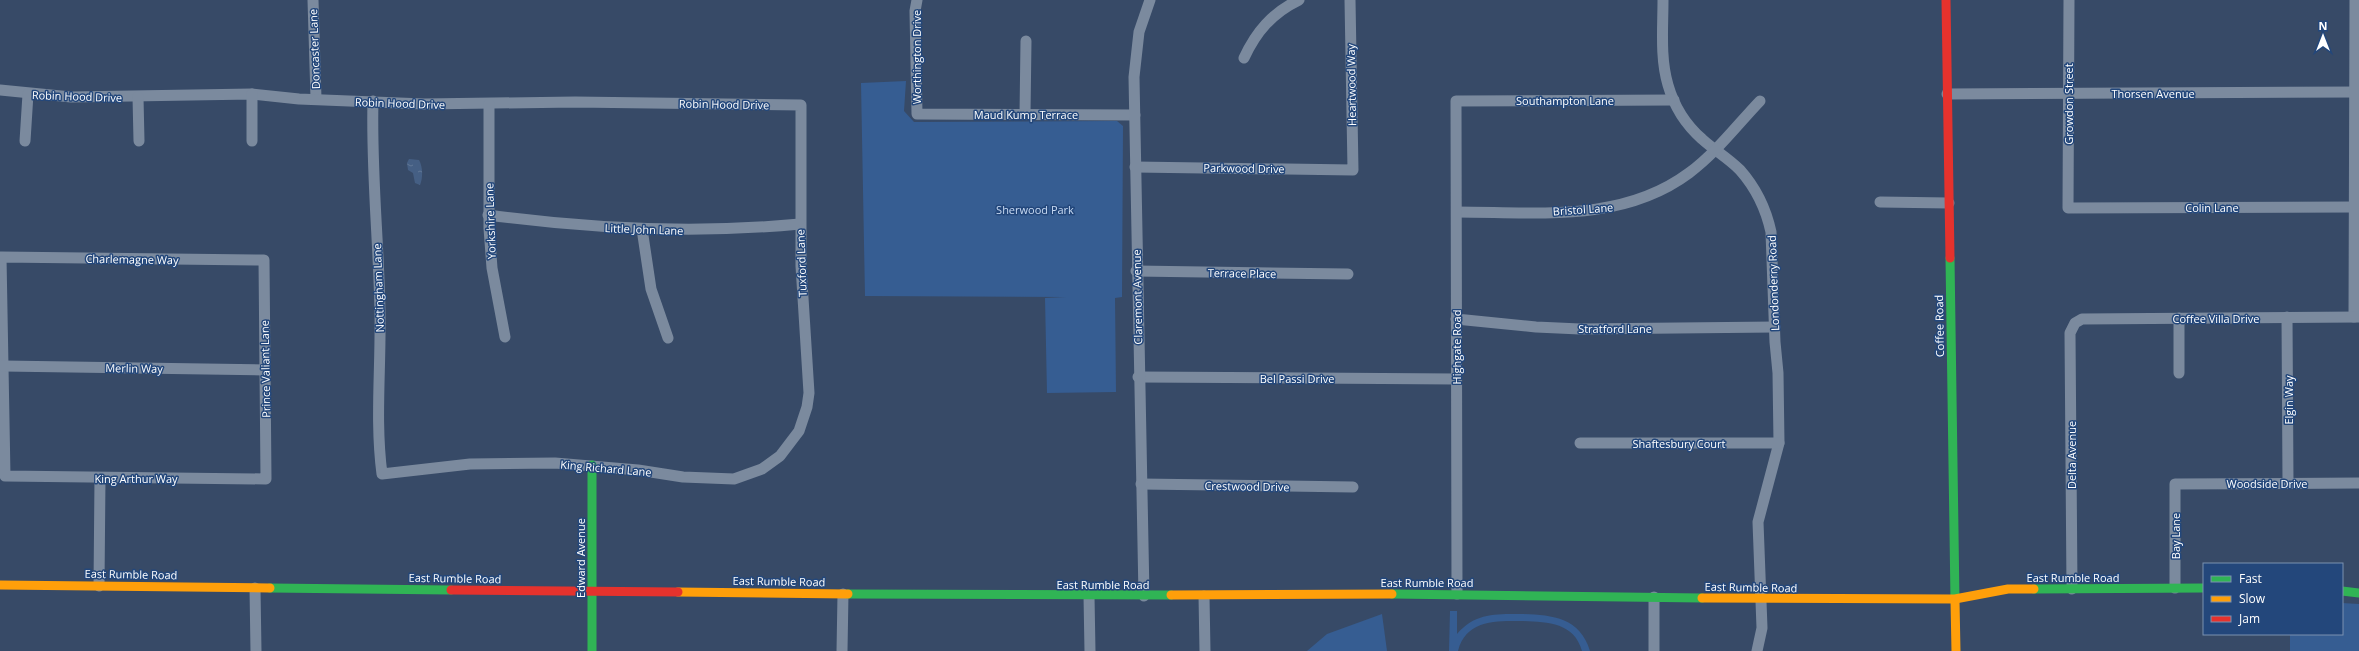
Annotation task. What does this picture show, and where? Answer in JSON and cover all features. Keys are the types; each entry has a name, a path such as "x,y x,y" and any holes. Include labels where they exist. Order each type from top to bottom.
{"street":[{"name":"Doncaster Lane","path":"313,0 316,98"},
{"name":"Worthington Drive","path":"916,0 917,114"},
{"name":"Claremont Avenue","path":"1144,596 1136,271 1135,115 1136,54 1139,32 1150,0"},
{"path":"1244,58 1251,43 1267,22 1278,12 1299,0"},
{"name":"Heartwood Way","path":"1350,0 1353,170"},
{"name":"Londonderry Road","path":"1663,0 1663,55 1668,86 1674,100 1689,125 1714,149 1740,170 1751,184 1768,218 1773,248 1779,443 1758,522 1762,628 1757,651"},
{"name":"Coffee Road","path":"1946,0 1956,651"},
{"name":"Growdon Street","path":"2068,208 2069,0"},
{"path":"2355,0 2357,92 2355,206 2357,316"},
{"path":"1025,114 1026,41"},
{"name":"Robin Hood Drive","path":"0,90 28,94 138,97 206,94 252,94 372,101 488,104 575,102 802,105"},
{"name":"Thorsen Avenue","path":"1948,94 2357,92"},
{"path":"25,141 28,94"},
{"path":"252,94 252,141"},
{"path":"138,97 139,141"},
{"name":"Southampton Lane","path":"1456,100 1674,100"},
{"name":"Highgate Road","path":"1456,100 1457,594"},
{"name":"Nottingham Lane","path":"372,101 374,218 380,313 377,418 382,474"},
{"name":"Bristol Lane","path":"1457,212 1584,211 1620,206 1642,199 1677,181 1714,149 1760,101"},
{"name":"Yorkshire Lane","path":"488,104 488,215 492,268 505,337"},
{"name":"Tuxford Lane","path":"802,105 800,224 804,322 809,379 808,400 804,420"},
{"name":"Maud Kump Terrace","path":"917,114 1135,115"},
{"name":"Parkwood Drive","path":"1135,167 1353,170"},
{"path":"1880,202 1949,203"},
{"name":"Colin Lane","path":"2068,208 2355,206"},
{"name":"Little John Lane","path":"488,215 578,226 642,229 730,229 800,224"},
{"path":"642,229 652,289 668,338"},
{"path":"1,257 3,366"},
{"name":"Charlemagne Way","path":"1,257 264,260"},
{"name":"Prince Valiant Lane","path":"264,260 266,479"},
{"name":"Terrace Place","path":"1136,271 1348,274"},
{"name":"Coffee Villa Drive","path":"2075,322 2082,319 2357,316"},
{"name":"Elgin Way","path":"2288,317 2288,483"},
{"path":"2179,318 2179,373"},
{"name":"Stratford Lane","path":"1456,319 1536,327 1580,329 1775,327"},
{"name":"Delta Avenue","path":"2072,589 2070,333 2075,322"},
{"name":"Merlin Way","path":"3,366 265,370"},
{"name":"King Arthur Way","path":"3,366 5,476 266,479"},
{"name":"Bel Passi Drive","path":"1138,377 1456,379"},
{"name":"King Richard Lane","path":"382,474 470,464 512,463 592,465 683,477 734,479 762,469 780,456 792,443 804,420"},
{"name":"Shaftesbury Court","path":"1580,443 1779,443"},
{"name":"Edward Avenue","path":"592,465 592,651"},
{"path":"99,586 100,478"},
{"name":"Woodside Drive","path":"2175,484 2359,482"},
{"name":"Crestwood Drive","path":"1141,484 1353,487"},
{"name":"Bay Lane","path":"2175,484 2175,588"},
{"name":"East Rumble Road","path":"0,585 1089,596 1457,594 1761,600 1955,599 1974,594 2008,589 2203,588"},
{"path":"255,588 256,651"},
{"path":"2343,592 2359,593"},
{"path":"842,651 843,594"},
{"path":"1089,596 1090,651"},
{"path":"1204,596 1205,651"},
{"path":"1654,597 1654,651"}],"green space":[{"name":"Sherwood Park","path":"906,81 904,111 914,122 1117,121 1123,126 1122,297 1115,298 1116,392 1047,393 1045,298 1066,297 865,296 861,83"},
{"path":"2343,603 2359,604 2359,651 2290,651 2290,635 2343,635"},
{"path":"1450,611 1457,611 1457,634 1471,622 1486,616 1521,614 1553,617 1563,620 1579,631 1590,651 1582,651 1573,634 1558,626 1540,622 1501,621 1483,624 1475,628 1468,633 1462,641 1458,651 1449,651"},
{"path":"1382,614 1387,651 1307,651 1327,634"}],"water":[{"path":"409,159 419,160 422,172 420,185 415,183 413,173 408,170 407,163"}],"traffic: fast":[{"path":"1950,258 1955,601"},
{"path":"592,465 592,651"},
{"path":"270,588 451,590"},
{"path":"2034,589 2203,588"},
{"path":"2343,591 2359,593"},
{"path":"848,594 1171,595"},
{"path":"1392,594 1702,598"}],"traffic: slow":[{"path":"0,585 270,588"},
{"path":"1702,598 1955,599 2008,589 2034,589"},
{"path":"678,592 848,594"},
{"path":"1171,595 1392,594"},
{"path":"1955,601 1956,651"}],"traffic: jam":[{"path":"1946,0 1950,258"},
{"path":"451,590 678,592"}]}
